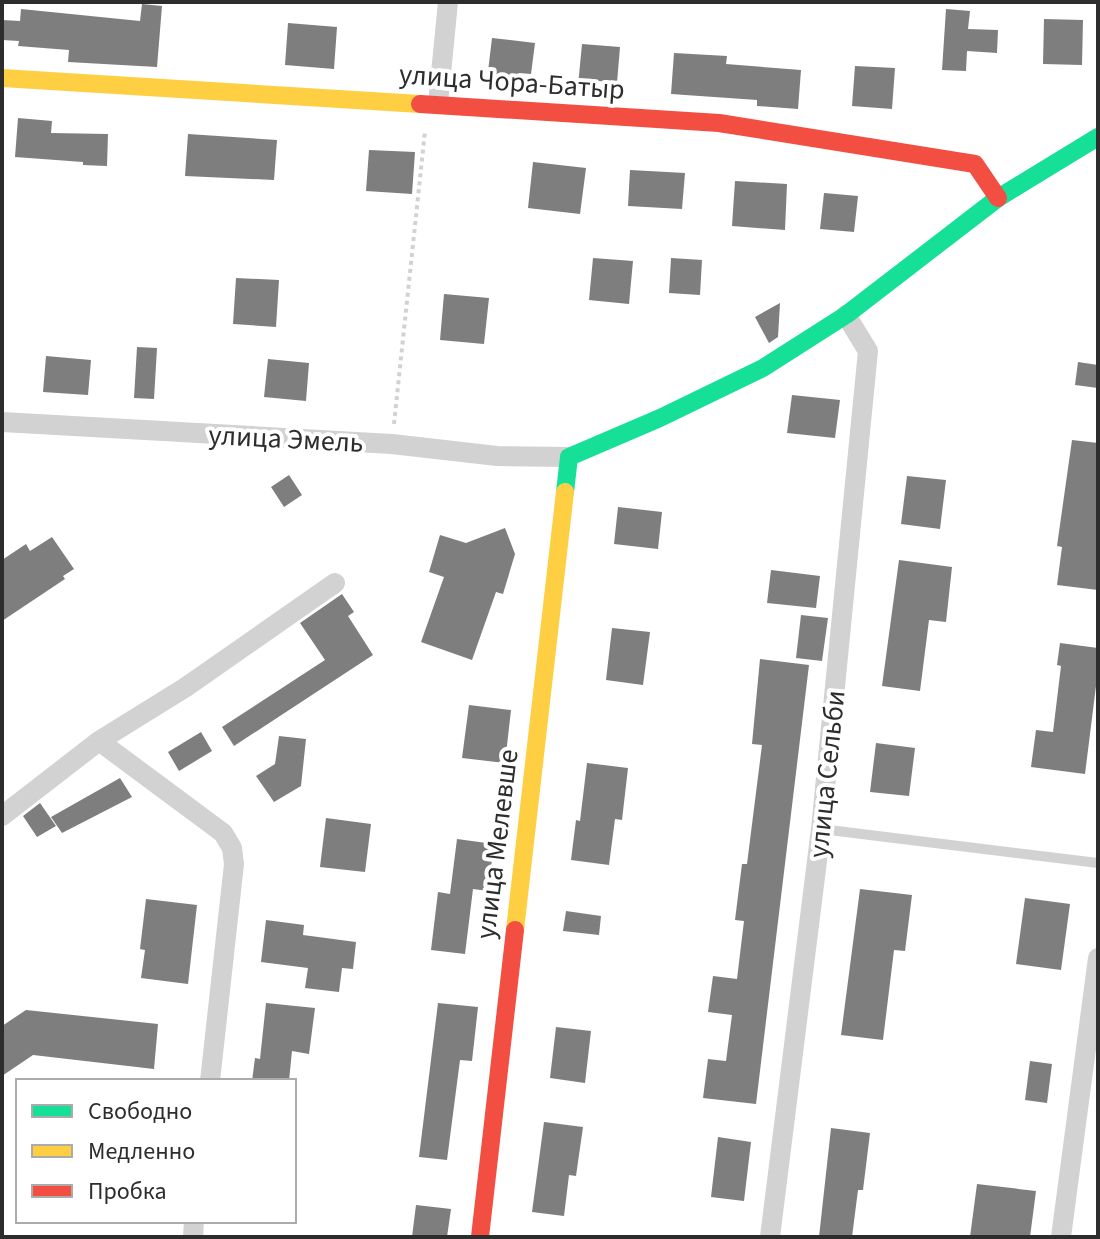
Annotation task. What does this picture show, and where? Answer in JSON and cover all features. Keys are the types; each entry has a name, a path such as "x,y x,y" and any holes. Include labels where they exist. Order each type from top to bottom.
{"street":[{"path":"433,104 448,2"},
{"name":"улица Чора-Батыр","path":"2,78 719,123 975,164 998,198"},
{"path":"569,457 660,418 763,368 846,315 998,198 1098,137"},
{"name":"улица Сельби","path":"770,1237 821,829 868,351 846,315"},
{"name":"улица Эмель","path":"2,422 392,444 497,456 569,457"},
{"name":"улица Мелевше","path":"480,1237 569,457"},
{"path":"2,816 99,741 186,687 335,583"},
{"path":"99,741 223,833 232,848 234,864 210,1079"},
{"path":"1061,1237 1098,958"}],"lane":[{"path":"821,829 1098,863"}],"path":[{"path":"392,444 433,104"}],"building":[{"path":"142,4 162,6 157,67 68,62 69,50 18,46 19,41 2,40 2,20 20,21 21,9 140,21"},
{"path":"946,9 970,11 968,29 998,30 997,53 967,51 966,71 942,70"},
{"path":"1044,19 1083,20 1082,65 1043,64"},
{"path":"288,23 337,27 334,69 285,65"},
{"path":"492,38 535,43 531,74 519,73 516,92 486,88"},
{"path":"582,44 620,47 617,83 598,81 596,97 577,96"},
{"path":"674,53 727,56 726,64 801,70 798,109 757,106 757,100 671,94"},
{"path":"855,66 895,68 892,109 852,106"},
{"path":"18,118 52,121 51,133 108,134 107,166 15,157"},
{"path":"188,134 277,140 274,180 185,176"},
{"path":"369,150 415,152 412,194 366,191"},
{"path":"533,162 586,168 580,214 528,208"},
{"path":"630,170 685,173 682,209 628,206"},
{"path":"735,181 787,184 785,230 732,226"},
{"path":"824,193 858,196 854,232 820,229"},
{"path":"593,258 633,261 629,304 589,300"},
{"path":"671,258 702,260 700,295 669,293"},
{"path":"236,278 279,280 276,327 233,324"},
{"path":"444,294 489,298 484,344 440,340"},
{"path":"780,303 778,337 769,343 755,317"},
{"path":"137,347 157,348 154,399 134,398"},
{"path":"46,356 91,360 88,395 43,392"},
{"path":"268,359 309,363 306,401 264,397"},
{"path":"1078,362 1098,365 1098,388 1075,385"},
{"path":"792,395 840,400 835,438 787,433"},
{"path":"1072,440 1098,443 1098,590 1057,585 1062,547 1057,546"},
{"path":"289,475 302,495 284,507 271,487"},
{"path":"907,476 946,480 940,529 901,524"},
{"path":"618,507 662,512 658,549 614,544"},
{"path":"505,528 515,554 503,594 496,592 472,660 421,642 444,577 429,572 440,535 466,543"},
{"path":"52,537 74,569 63,576 65,579 2,621 2,560 26,544 30,551"},
{"path":"899,560 952,567 946,622 929,620 920,691 882,686"},
{"path":"771,570 820,576 816,608 767,603"},
{"path":"342,594 354,612 348,616 373,655 234,746 222,727 325,660 300,623"},
{"path":"801,615 828,618 822,661 796,658"},
{"path":"612,628 650,632 643,685 606,680"},
{"path":"1060,643 1098,648 1085,774 1031,767 1036,730 1053,732 1061,666 1057,665"},
{"path":"760,659 809,665 756,1104 703,1098 708,1059 726,1061 732,1015 708,1012 713,976 737,979 744,921 735,920 742,864 747,864 762,745 752,744"},
{"path":"469,705 511,710 505,763 462,758"},
{"path":"201,732 212,751 179,771 168,752"},
{"path":"279,736 306,739 301,786 274,802 256,776 275,764"},
{"path":"876,743 915,748 909,796 870,792"},
{"path":"587,763 628,768 622,820 615,819 609,865 571,860 576,820 580,821"},
{"path":"120,778 132,797 62,833 51,817"},
{"path":"40,803 56,826 37,837 23,816"},
{"path":"326,818 371,824 365,872 320,867"},
{"path":"457,839 494,844 488,891 473,889 465,954 431,950 438,892 450,894"},
{"path":"860,889 912,895 905,951 894,950 883,1040 841,1035"},
{"path":"1025,898 1070,904 1061,970 1016,964"},
{"path":"146,899 197,905 188,984 141,978 145,950 140,949"},
{"path":"566,911 601,916 599,935 563,931"},
{"path":"266,920 304,925 303,935 356,942 353,969 342,968 339,992 305,988 308,968 261,962"},
{"path":"266,1003 315,1008 309,1054 292,1051 289,1079 252,1079 255,1058 260,1059"},
{"path":"438,1003 478,1007 472,1061 460,1060 447,1160 419,1157"},
{"path":"26,1010 158,1024 154,1069 33,1055 2,1076 2,1026"},
{"path":"556,1027 591,1031 585,1083 550,1078"},
{"path":"1030,1061 1052,1064 1047,1103 1025,1100"},
{"path":"544,1122 583,1127 576,1176 569,1175 564,1216 532,1212"},
{"path":"831,1128 870,1133 863,1190 858,1190 852,1237 819,1237"},
{"path":"718,1137 751,1142 744,1201 711,1197"},
{"path":"977,1184 1036,1191 1030,1237 970,1237"},
{"path":"416,1205 451,1209 447,1237 412,1237"}],"traffic: fast":[{"path":"565,492 569,457 660,418 763,368 846,315 998,198 1098,137"}],"traffic: slow":[{"path":"2,78 420,104"},
{"path":"515,930 565,492"}],"traffic: jam":[{"path":"420,104 719,123 975,164 998,198"},
{"path":"480,1237 515,930"}]}
